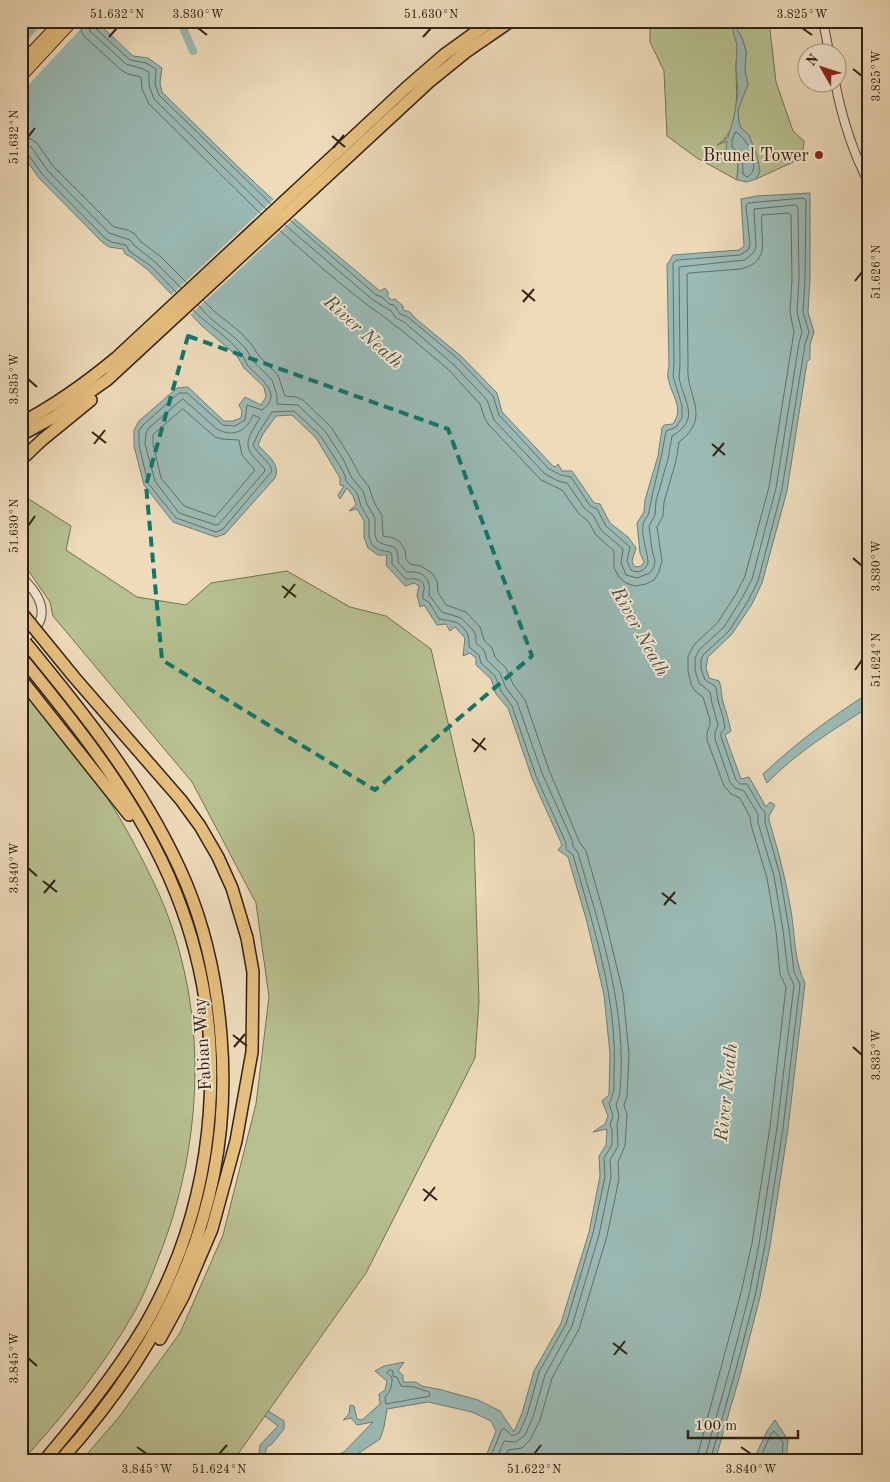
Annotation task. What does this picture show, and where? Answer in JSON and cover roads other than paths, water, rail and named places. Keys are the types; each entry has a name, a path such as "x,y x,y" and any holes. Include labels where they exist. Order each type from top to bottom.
{"highway":[{"path":"21,423 62,399 116,358 419,76 458,44 491,21"},
{"path":"21,435 54,416 107,380 429,82 466,52 511,21"},
{"path":"21,460 42,440 112,382 180,313"},
{"path":"21,612 196,821 218,857 232,888 247,938 253,972 252,1052 236,1141 212,1228 197,1265 163,1335 116,1393"},
{"name":"Fabian Way","path":"22,638 91,723 115,756 145,803 169,847 186,884 204,936 213,971 220,1015 224,1083 217,1160 204,1217 194,1248 173,1298 156,1331 116,1393 60,1461"},
{"name":"Fabian Way","path":"21,657 60,704 103,762 132,807 175,890 187,923 203,986 212,1078 207,1141 201,1177 192,1216 179,1254 144,1326 120,1364 88,1409 44,1461"},
{"path":"21,679 116,797 159,857"}],"main road":[{"path":"21,63 61,21"},
{"path":"21,77 73,21"}],"street":[{"path":"823,21 827,42"},
{"path":"837,92 852,146 869,183"},
{"path":"21,577 37,595 42,607 42,618 38,626 31,634 22,638"}],"water":[{"name":"River Neath","path":"21,21 96,21 133,56 148,58 162,68 160,83 162,92 269,196 380,291 385,288 388,292 388,297 392,300 395,299 403,306 403,310 410,312 461,356 497,393 502,412 553,466 556,467 558,464 562,471 572,471 594,503 600,504 610,523 628,537 636,548 632,561 636,567 641,566 644,562 640,553 637,523 644,512 645,500 658,456 662,428 664,425 673,424 678,412 668,376 667,265 673,255 739,250 744,246 741,199 757,196 810,193 808,312 814,332 810,345 810,359 807,362 787,491 762,583 752,604 732,634 708,657 706,668 709,678 719,681 720,684 731,731 725,735 741,779 749,777 766,807 770,802 775,805 769,820 787,888 797,957 805,983 788,1129 770,1246 760,1297 715,1461 484,1461 496,1431 491,1421 472,1412 428,1402 387,1409 380,1439 347,1461 322,1461 344,1452 373,1422 357,1425 351,1418 343,1420 349,1414 350,1405 354,1406 357,1419 362,1420 380,1404 379,1394 385,1390 387,1381 375,1371 384,1366 404,1362 398,1371 403,1375 403,1382 416,1382 422,1386 478,1400 500,1411 514,1432 522,1413 534,1371 561,1323 589,1232 600,1176 599,1156 606,1145 607,1129 593,1132 605,1124 608,1116 602,1101 609,1095 610,1054 604,995 587,922 568,857 558,850 562,845 532,778 508,708 496,694 491,679 476,665 476,658 470,653 463,656 465,638 455,627 450,631 446,624 437,625 424,605 420,607 417,595 419,586 414,583 405,586 386,565 387,555 378,555 368,548 364,537 364,521 357,509 349,511 356,505 353,496 347,488 340,499 338,495 344,486 340,485 340,478 316,438 292,415 276,416 263,434 258,445 275,464 275,478 225,534 216,537 173,522 144,485 134,446 134,430 139,421 177,388 188,387 224,421 233,421 241,418 242,411 239,405 245,397 261,405 266,397 264,387 244,368 237,356 202,326 148,270 125,254 123,249 109,247 102,242 39,178 21,153"},
{"path":"730,21 732,21 742,38 746,51 745,71 748,84 738,110 739,122 741,128 749,135 757,156 760,171 756,179 747,182 737,180 738,162 731,153 726,151 727,141 717,145 728,137 738,93 737,45"},
{"path":"869,693 869,707 803,751 767,783 763,774 775,763 814,731"},
{"path":"268,1411 284,1421 284,1429 272,1444 267,1447 263,1461 258,1461 260,1445 278,1426 265,1416"},
{"path":"775,1420 788,1440 786,1461 753,1461 767,1431"}],"waterway":[{"path":"180,21 193,51"}],"place":[{"name":"Brunel Tower","path":"819,155"}]}
